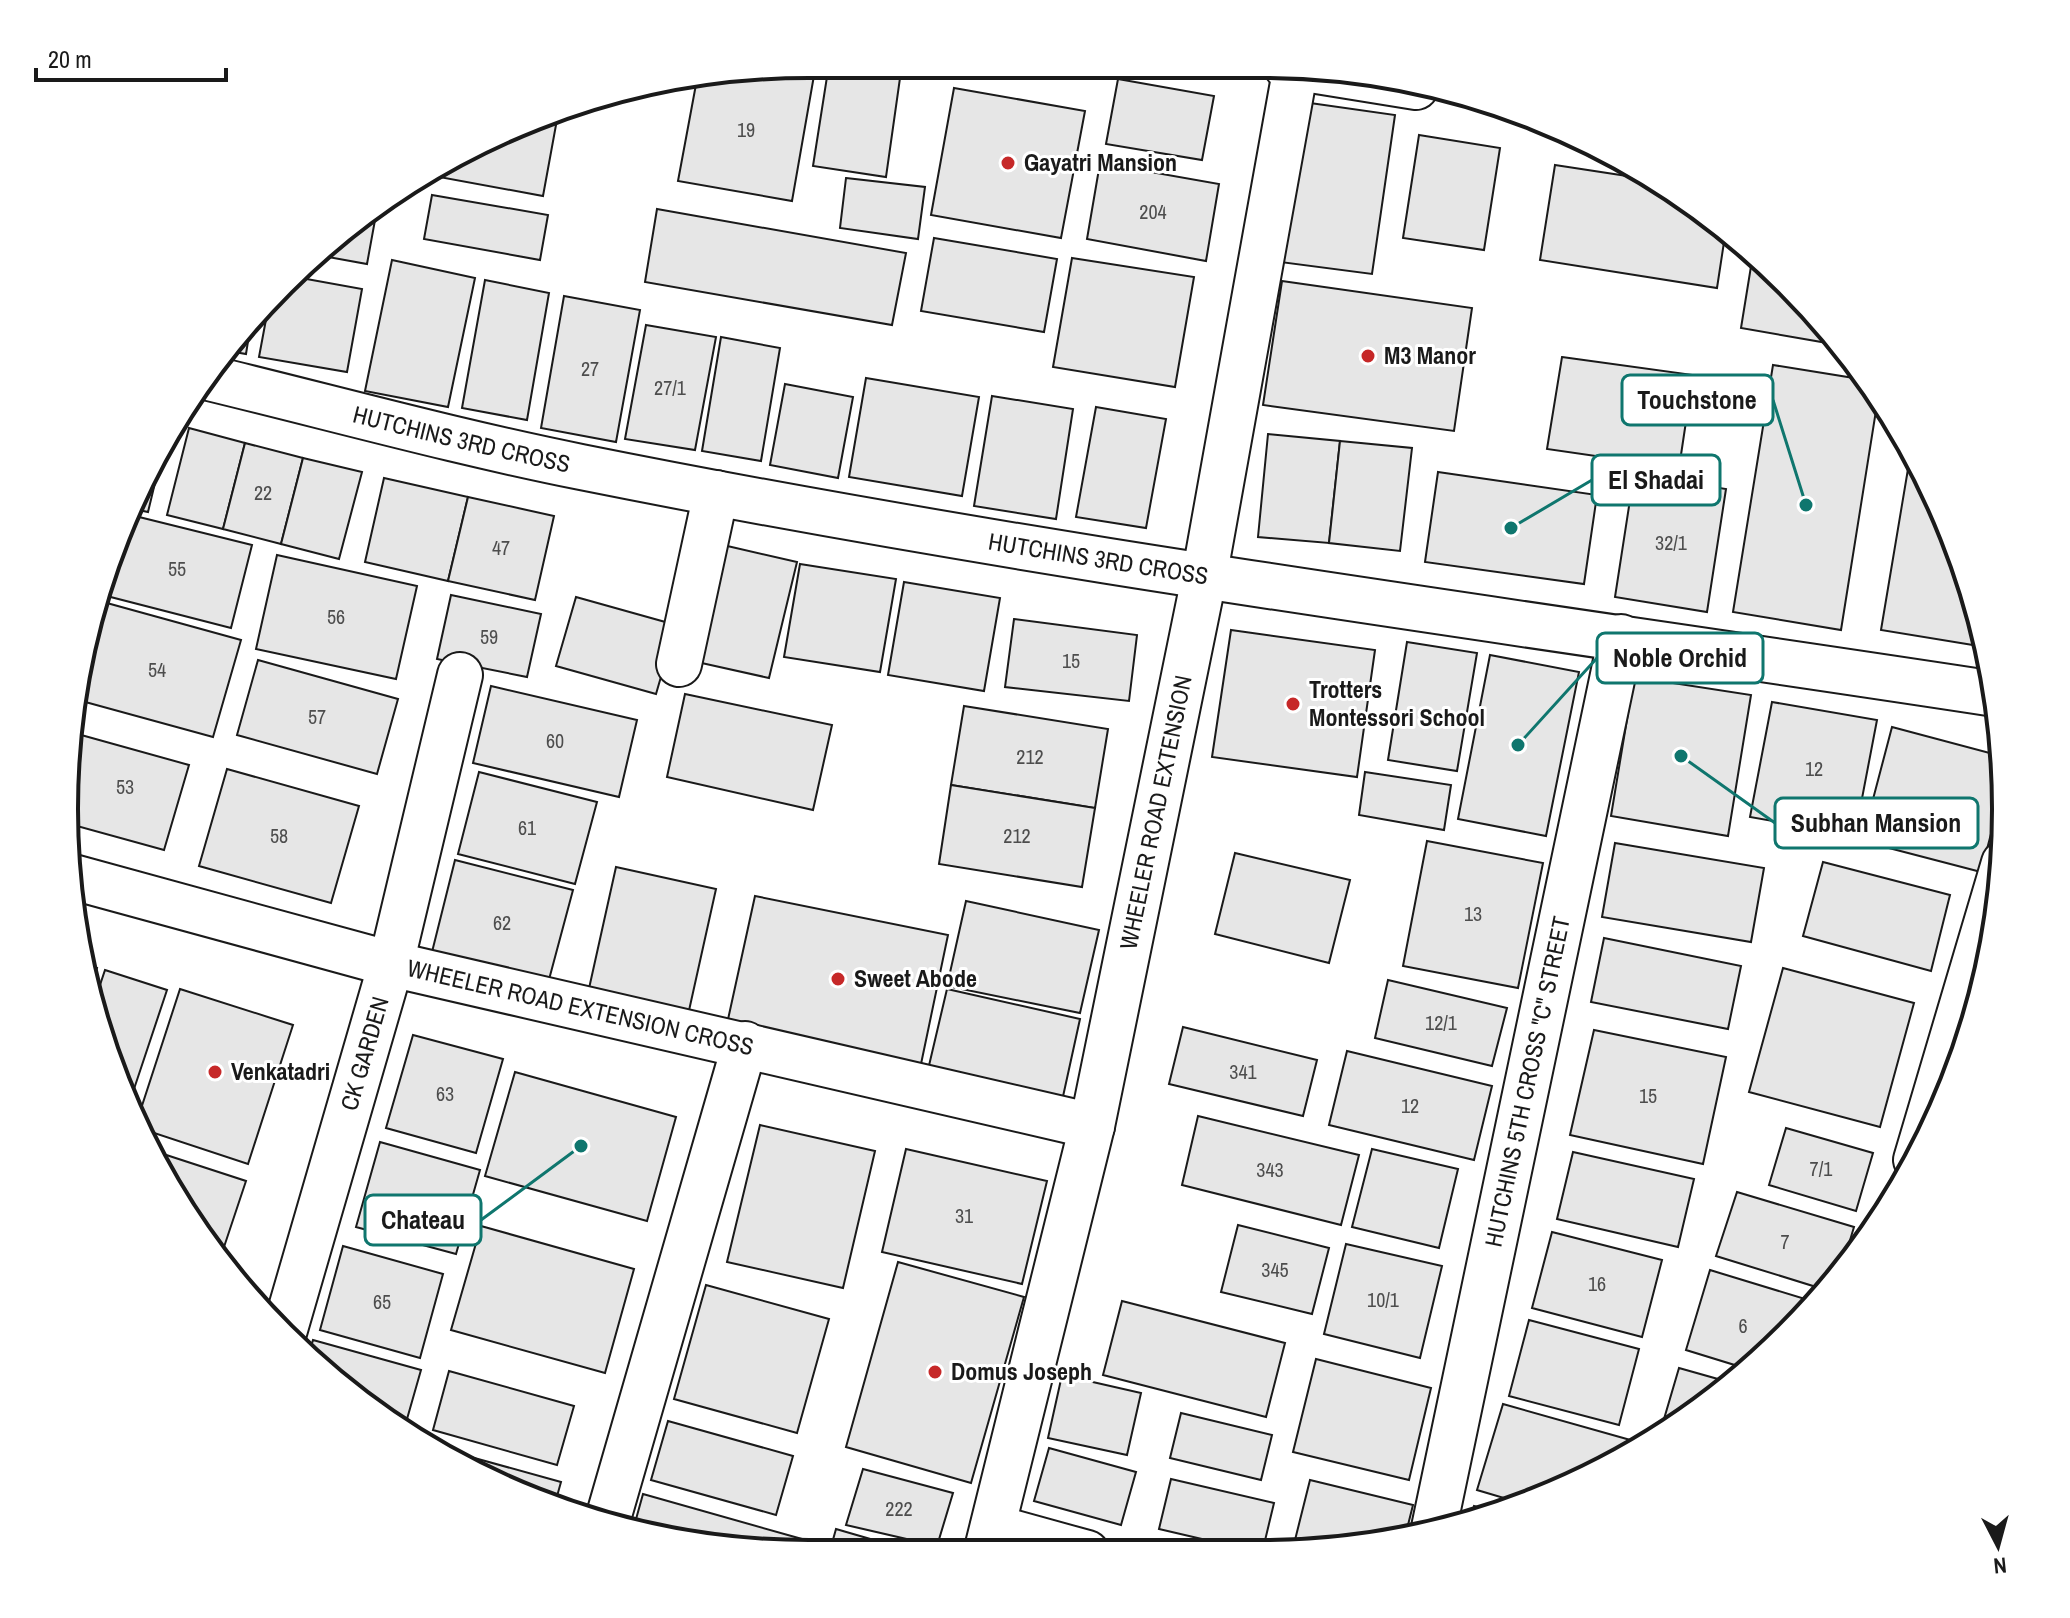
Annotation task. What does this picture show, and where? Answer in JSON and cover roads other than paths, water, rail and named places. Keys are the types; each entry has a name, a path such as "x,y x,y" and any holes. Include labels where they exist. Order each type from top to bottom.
{"street":[{"name":"WHEELER ROAD EXTENSION","path":"989,1540 1092,1126 1204,578 1291,79"},
{"name":"HUTCHINS 3RD CROSS","path":"217,380 576,466 716,493 1204,578 1982,692"},
{"path":"679,664 716,493"},
{"name":"HUTCHINS 5TH CROSS \"C\" STREET","path":"1436,1518 1621,637"},
{"name":"CK GARDEN","path":"287,1321 391,964 460,675"},
{"name":"WHEELER ROAD EXTENSION CROSS","path":"82,879 391,964 1092,1126"},
{"path":"1941,1076 1978,949"},
{"path":"610,1512 745,1044"}],"place":[{"name":"Gayatri Mansion","path":"1008,163"},
{"name":"M3 Manor","path":"1368,356"},
{"name":"Touchstone","path":"1806,505"},
{"name":"El Shadai","path":"1511,528"},
{"name":"Trotters Montessori School","path":"1293,704"},
{"name":"Noble Orchid","path":"1518,745"},
{"name":"Subhan Mansion","path":"1681,756"},
{"name":"Sweet Abode","path":"838,979"},
{"name":"Venkatadri","path":"215,1072"},
{"name":"Chateau","path":"581,1146"},
{"name":"Domus Joseph","path":"935,1372"}]}
